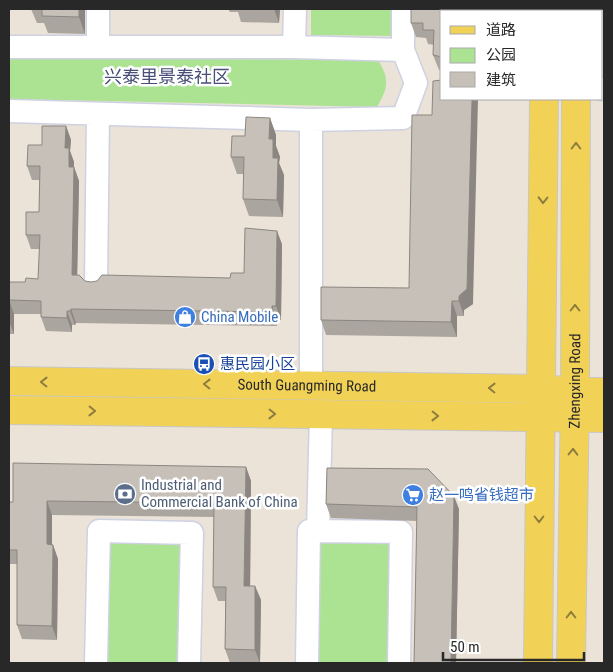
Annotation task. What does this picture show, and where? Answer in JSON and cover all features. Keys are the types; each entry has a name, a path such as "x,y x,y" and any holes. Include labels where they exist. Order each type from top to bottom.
{"main road":[{"path":"538,663 544,100"},
{"name":"Zhengxing Road","path":"571,663 576,100"},
{"name":"South Guangming Road","path":"9,381 540,388 604,418"},
{"name":"South Guangming Road","path":"9,410 540,418 604,392"}],"lane":[{"path":"98,9 98,47"},
{"path":"294,48 295,9"},
{"path":"9,111 311,120 403,118 425,83 403,50 404,9"},
{"path":"9,47 403,50"},
{"path":"96,283 98,114"},
{"path":"311,120 311,386"},
{"path":"318,530 321,414"},
{"path":"307,663 309,531 318,530 401,532 399,663"},
{"path":"96,663 99,531 192,533 189,663"}],"green space":[{"path":"311,9 395,9 395,36 311,35"},
{"path":"9,58 378,60 386,78 386,84 377,107 9,99"},
{"path":"313,534 397,535 395,663 311,663"},
{"path":"104,535 188,538 186,663 101,663"}],"building":[{"path":"42,9 79,9 79,17 42,16"},
{"path":"411,9 474,9 440,10 440,57 433,55 434,30 423,30 423,23 411,23"},
{"path":"440,80 440,100 472,100 467,289 459,296 459,301 452,301 451,322 321,320 321,287 409,288 412,115 432,115 433,81"},
{"path":"246,117 270,118 269,139 273,139 273,158 278,158 277,200 243,199 244,157 231,157 232,136 245,136"},
{"path":"42,126 66,126 65,148 69,148 69,167 74,167 72,275 79,275 85,281 97,281 102,275 230,278 231,273 244,273 245,228 277,231 276,306 272,306 272,312 71,309 67,311 67,318 41,317 41,301 9,300 9,282 25,282 26,278 38,279 40,235 26,235 26,212 39,212 40,166 27,166 28,145 42,145"},
{"path":"13,463 246,467 244,586 255,586 255,650 225,649 226,587 213,587 214,503 47,501 47,544 53,545 52,626 17,625 17,550 9,550 9,502 13,502"},
{"path":"327,468 428,469 454,496 451,663 414,663 417,507 326,504"}],"place":[{"name":"China Mobile","path":"185,317"},
{"name":"惠民园小区","path":"204,364"},
{"name":"Industrial and Commercial Bank of China","path":"125,494"},
{"name":"赵一鸣省钱超市","path":"413,495"}],"district":[{"name":"兴泰里景泰社区","path":"167,76"}]}
